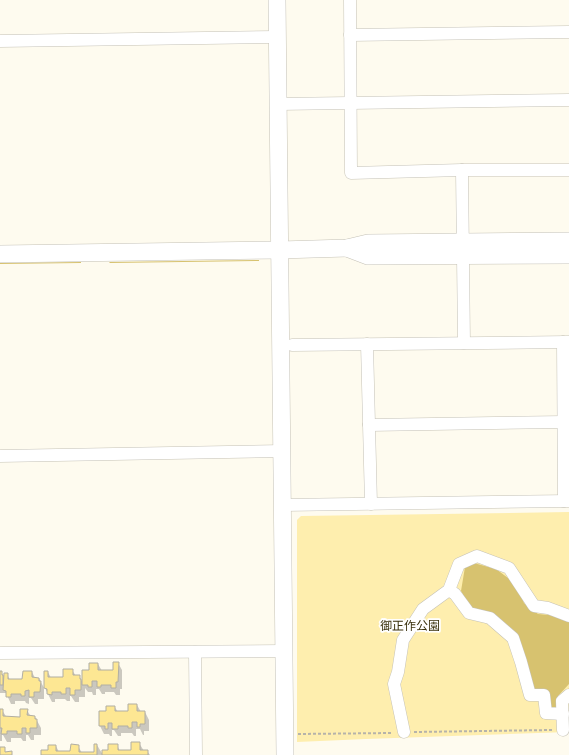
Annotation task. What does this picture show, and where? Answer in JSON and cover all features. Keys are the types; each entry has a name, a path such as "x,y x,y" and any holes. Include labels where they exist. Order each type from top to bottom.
{"street":[{"path":"277,0 285,755"},
{"path":"350,0 351,173 462,170 569,170"},
{"path":"350,35 569,32"},
{"path":"0,41 278,37"},
{"path":"278,104 569,100"},
{"path":"462,170 464,343"},
{"path":"463,249 569,241"},
{"path":"0,254 280,250 346,248 368,243 569,255"},
{"path":"283,505 566,501 564,422 566,342 292,345"},
{"path":"367,344 371,504"},
{"path":"369,425 564,422"},
{"path":"0,456 282,451"},
{"path":"404,732 394,684 398,672 403,640 423,609 449,590 459,564 477,556 509,568 534,606 548,608 569,616"},
{"path":"449,590 455,594 469,613 490,618 513,638 522,662 530,694 544,694 546,713 563,714"},
{"path":"0,653 284,651"},
{"path":"195,652 196,755"},
{"path":"563,730 562,701 569,695"}],"path":[{"path":"295,734 563,730"}],"green space":[{"name":"御正作公園","path":"569,512 569,732 297,742 297,520 301,516"}],"shaded area":[{"path":"259,260 110,263 109,262"},
{"path":"0,263 81,263 0,264"},
{"path":"470,562 496,569 516,584 524,603 538,614 559,616 569,621 569,684 558,696 559,708 547,709 531,692 517,636 471,609 461,591 465,567"}],"building":[{"path":"113,662 119,662 118,682 116,682 116,688 111,688 111,685 101,685 101,687 97,687 97,681 92,681 92,687 82,685 82,670 89,670 89,663 98,663 98,670 113,670"},
{"path":"63,669 73,669 73,675 80,675 81,690 75,690 75,695 70,695 70,688 66,688 66,694 61,694 61,692 52,692 52,695 47,694 47,689 44,688 44,671 48,671 48,677 63,677"},
{"path":"0,671 2,671 3,675 3,685 0,685"},
{"path":"23,671 32,671 32,677 39,678 39,681 41,681 40,692 34,692 34,697 29,697 29,690 25,691 25,696 21,696 21,694 11,694 11,697 6,697 6,691 3,690 4,673 8,673 8,679 22,679"},
{"path":"128,704 137,704 137,711 145,711 145,724 140,724 140,727 137,727 137,722 132,722 132,728 128,728 128,726 118,726 118,729 112,729 112,723 108,723 108,729 105,729 105,726 99,726 99,711 106,711 106,706 115,706 115,711 128,711"},
{"path":"0,709 3,709 3,716 20,717 20,709 28,709 27,715 35,716 35,719 37,719 37,728 30,728 30,733 26,733 26,728 22,728 22,734 17,734 17,731 7,731 7,734 1,734 2,728 0,728"},
{"path":"131,742 140,742 140,750 148,750 148,755 102,755 102,750 108,750 108,744 118,744 118,750 131,750"},
{"path":"71,744 79,745 79,752 94,752 94,744 97,744 97,755 41,755 41,750 48,750 48,745 56,745 56,751 70,751"},
{"path":"0,747 5,747 5,752 12,751 12,755 0,755"}]}
